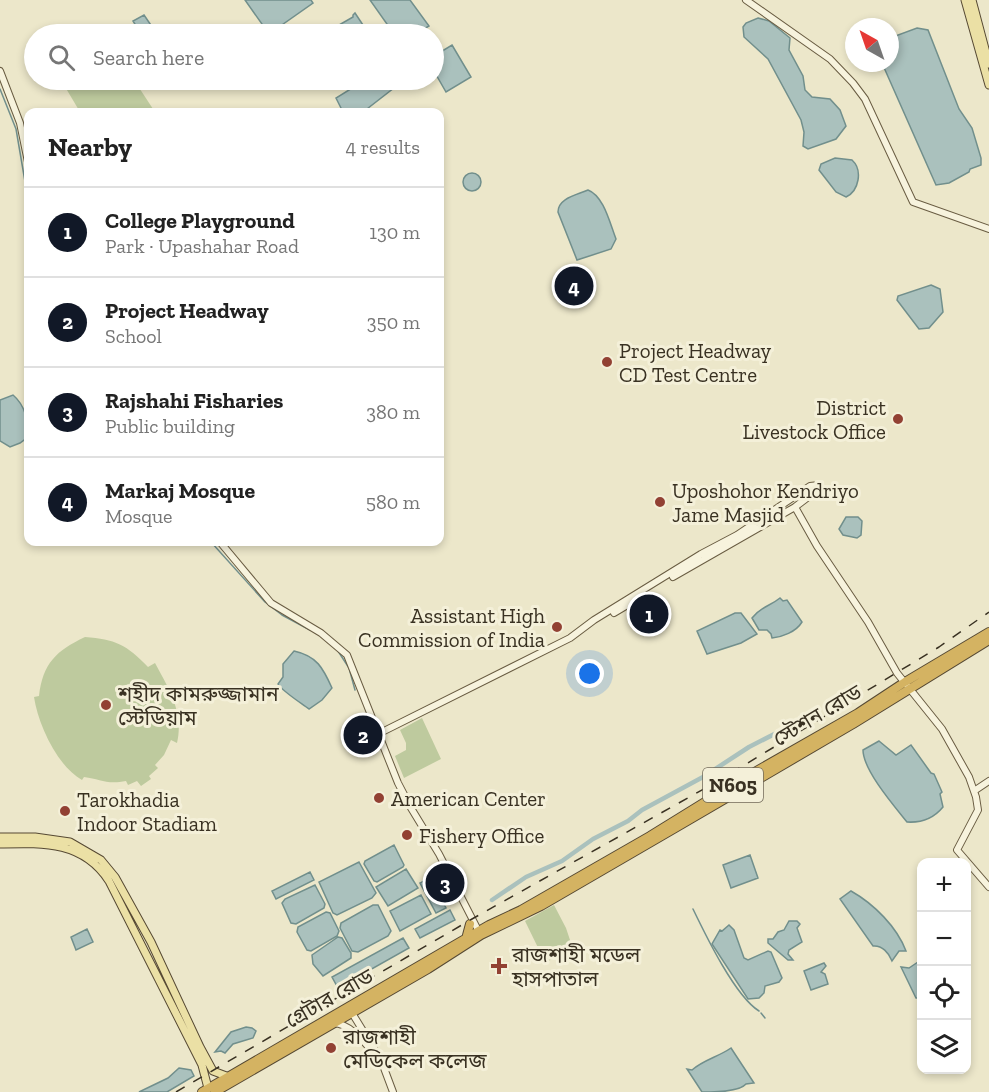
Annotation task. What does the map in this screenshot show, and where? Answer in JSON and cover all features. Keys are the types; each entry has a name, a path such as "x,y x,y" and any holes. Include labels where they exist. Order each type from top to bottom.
{"highway":[{"name":"স্টেশন রোড","path":"908,686 989,632"},
{"name":"স্টেশন রোড","path":"479,933 641,844 739,781 989,640"},
{"path":"466,939 472,923 478,926 479,933"},
{"name":"গ্রেটার রোড","path":"208,1091 479,933"},
{"name":"N605","path":"208,1091 428,969 479,933"}],"main road":[{"path":"965,0 989,85"},
{"path":"972,0 989,64"},
{"path":"0,837 35,837 70,842 100,860 115,877 151,942 196,1047 208,1091"},
{"path":"0,844 58,845 75,851 101,869 110,881 196,1047 213,1071 229,1077"}],"street":[{"path":"746,0 830,59 860,92 914,202 989,229"},
{"path":"0,71 20,123 24,142"},
{"path":"378,734 613,614 795,507 816,491 819,485 810,486 737,535 594,620 587,627"},
{"path":"795,507 908,686 942,729 974,791 978,810 957,849 989,887"},
{"path":"223,546 271,603 321,633 347,656 411,808 439,854 479,933"},
{"path":"974,791 989,781"},
{"path":"352,1013 380,1058 393,1092"},
{"path":"333,1023 338,1023 350,1030 380,1058"}],"green space":[{"path":"67,90 141,90 152,108 78,108"},
{"name":"শহীদ কামরুজ্জামান স্টেডিয়াম","path":"85,637 105,639 120,644 134,653 148,667 155,663 174,701 179,732 177,743 171,740 164,755 155,765 158,768 149,776 151,779 141,786 137,781 128,785 126,781 109,782 84,777 82,780 73,774 57,755 44,731 34,697 39,696 44,675 53,659 66,647"},
{"path":"422,718 441,759 404,778 395,756 406,750 406,743 400,730"},
{"path":"554,905 566,928 573,949 567,954 545,962 525,921"}],"water":[{"path":"245,0 311,0 313,3 283,24 262,24"},
{"path":"370,0 410,0 428,24 387,24"},
{"path":"355,13 362,24 341,24 353,17"},
{"path":"144,15 150,24 135,24 133,21"},
{"path":"758,18 769,21 790,38 789,50 803,76 805,90 812,97 830,99 840,110 846,126 836,139 808,149 803,146 804,132 801,120 768,59 744,37 743,27 746,23"},
{"path":"917,28 928,30 959,109 972,128 981,165 970,169 969,172 949,183 936,185 886,72 899,72 899,35"},
{"path":"452,45 471,77 446,92 444,88 444,50"},
{"path":"349,90 391,90 368,108 341,108 336,98"},
{"path":"835,158 852,160 858,169 857,185 846,197 836,192 819,170 821,164"},
{"path":"472,173 478,176 481,182 478,188 472,191 466,188 463,182 466,176"},
{"path":"588,190 594,193 602,204 616,239 611,249 577,260 558,212 561,203 565,200"},
{"path":"931,285 940,289 943,312 929,328 919,329 897,300 898,296"},
{"path":"13,395 24,412 24,440 10,447 0,441 0,400"},
{"path":"846,517 858,517 862,521 861,535 857,538 843,535 839,529"},
{"path":"780,598 783,601 787,600 802,622 796,629 772,638 767,630 759,630 752,618"},
{"path":"735,613 741,613 757,634 741,643 707,654 697,631"},
{"path":"294,651 314,660 326,674 332,688 322,700 309,709 278,684 283,677 283,664"},
{"path":"879,741 896,755 911,745 934,774 942,792 940,794 943,807 936,814 923,821 907,822 887,797 873,777 864,758 863,750"},
{"path":"394,845 403,867 377,882 374,881 364,864 365,861"},
{"path":"750,855 758,878 731,888 723,865"},
{"path":"359,862 376,893 372,898 337,915 333,913 319,882"},
{"path":"406,869 418,888 388,906 376,887"},
{"path":"310,872 314,880 276,899 272,891"},
{"path":"430,878 446,908 436,913 420,883"},
{"path":"315,885 325,904 324,908 296,924 291,923 282,903 285,899"},
{"path":"851,891 868,902 884,917 897,933 906,951 899,951 892,961 885,950 873,946 840,899"},
{"path":"421,895 431,914 400,931 390,911"},
{"path":"373,905 378,905 391,931 388,936 358,952 352,951 340,928 341,923"},
{"path":"450,910 455,920 420,938 415,929"},
{"path":"326,912 330,913 339,931 337,936 311,951 307,950 297,932 298,927"},
{"path":"789,921 797,921 800,924 797,928 802,942 789,950 788,954 793,960 788,960 768,943 768,939 773,939 778,932 784,930"},
{"path":"729,925 734,930 744,958 748,960 768,951 771,952 782,978 779,982 765,986 764,993 759,998 748,999 712,944 720,930 722,931"},
{"path":"87,929 93,942 76,950 71,937"},
{"path":"338,937 342,938 351,953 351,958 323,976 313,964 312,955"},
{"path":"403,938 409,948 338,988 332,977"},
{"path":"824,963 826,966 821,972 825,974 828,984 811,990 804,971"},
{"path":"917,963 917,998 901,967 909,968"},
{"path":"246,1027 256,1031 253,1038 233,1044 225,1053 215,1052 231,1032"},
{"path":"731,1048 754,1083 732,1090 702,1092 687,1069 692,1070"},
{"path":"179,1068 191,1070 194,1076 167,1092 139,1092 168,1078"}],"waterway":[{"path":"0,89 16,129 24,176"},
{"path":"215,546 265,602 282,615 310,630"},
{"path":"338,651 349,668 355,690"},
{"path":"492,900 526,877 562,861 593,839 703,777 749,747 796,723"},
{"path":"693,909 713,949 740,993 759,1011"},
{"path":"761,1013 765,1018"}],"railway":[{"path":"176,1092 472,919 718,781 939,647 989,612"}],"place":[{"name":"Markaj Mosque","path":"574,286"},
{"name":"Project Headway CD Test Centre","path":"607,362"},
{"name":"District Livestock Office","path":"898,419"},
{"name":"Uposhohor Kendriyo Jame Masjid","path":"660,502"},
{"name":"College Playground","path":"649,614"},
{"name":"Assistant High Commission of India","path":"557,627"},
{"name":"শহীদ কামরুজ্জামান স্টেডিয়াম","path":"106,705"},
{"name":"Project Headway","path":"363,735"},
{"name":"American Center","path":"379,798"},
{"name":"Tarokhadia Indoor Stadiam","path":"65,811"},
{"name":"Fishery Office","path":"407,835"},
{"name":"Rajshahi Fisharies","path":"445,883"},
{"name":"রাজশাহী মডেল হাসপাতাল","path":"499,966"},
{"name":"রাজশাহী মেডিকেল কলেজ","path":"331,1048"}]}
